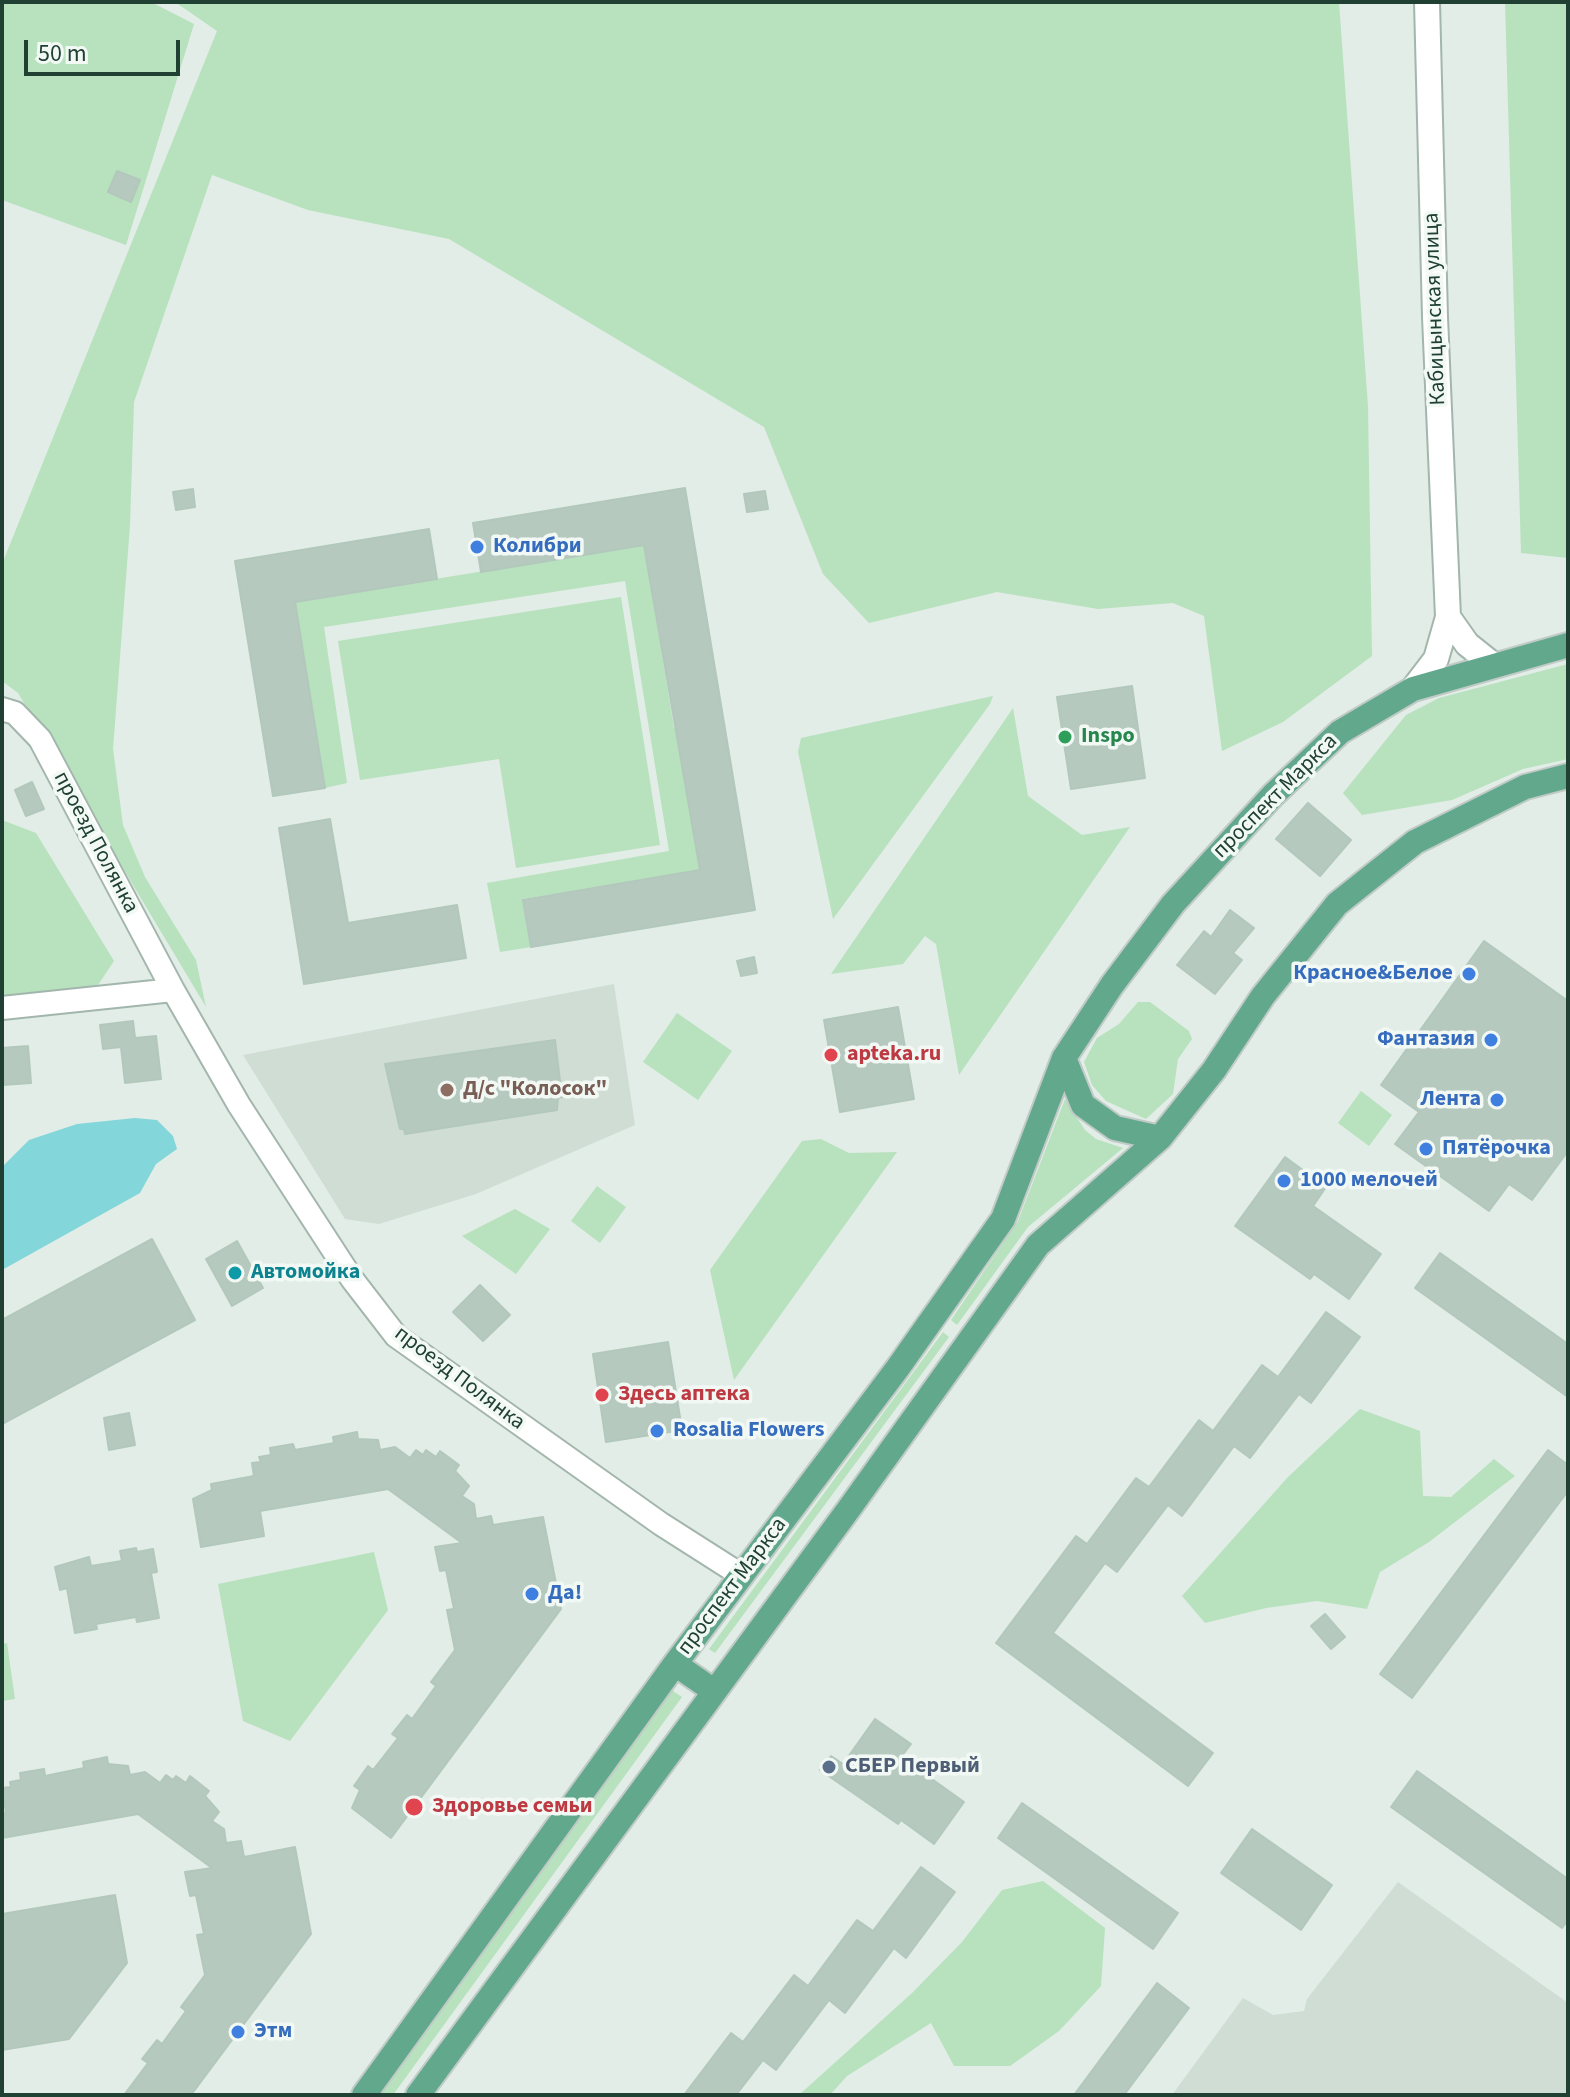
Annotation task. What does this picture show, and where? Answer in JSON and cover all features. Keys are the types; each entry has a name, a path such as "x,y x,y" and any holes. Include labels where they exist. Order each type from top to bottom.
{"main road":[{"name":"проспект Маркса","path":"364,2095 675,1664 857,1424 1003,1219 1064,1058 1112,985 1173,904 1273,795 1340,732 1413,689 1492,664 1568,645"},
{"name":"проспект Маркса","path":"418,2095 1038,1245 1160,1138 1214,1070 1263,996 1337,904 1415,842 1525,787 1568,776"},
{"path":"1064,1058 1083,1105 1115,1128 1160,1138"},
{"path":"675,1664 714,1691"},
{"path":"419,2020 453,2046"}],"street":[{"name":"Кабицынская улица","path":"1413,689 1436,659 1448,617 1435,317 1427,2"},
{"path":"1448,617 1467,644 1492,664"},
{"name":"проезд Полянка","path":"2,709 15,713 40,739 173,990 297,1196 396,1336 661,1524 741,1575"},
{"path":"2,1008 158,995 173,990"}],"shaded area":[{"name":"Д/с \"Колосок\"","path":"614,984 635,1125 476,1194 379,1224 345,1219 243,1055"},
{"path":"1398,1882 1568,2003 1568,2095 1172,2095 1243,1998 1273,2015 1304,2011 1307,1999"}],"green space":[{"path":"2,2 151,2 194,24 126,245 2,200"},
{"path":"175,2 1339,2 1368,407 1372,656 1283,722 1222,751 1204,616 1173,603 1098,609 997,592 869,623 823,574 764,427 449,239 308,210 212,175 134,402 130,525 113,749 123,825 145,877 196,960 206,1007 18,693 2,681 2,564 217,31"},
{"path":"1505,2 1568,2 1568,558 1521,553"},
{"path":"644,545 674,728 723,721 680,753 700,870 523,899 531,947 500,952 487,883 669,851 625,581 324,627 347,783 325,788 294,602"},
{"path":"621,597 660,845 516,868 499,759 360,780 338,641"},
{"path":"1568,664 1568,759 1523,769 1452,800 1362,815 1343,793 1406,715 1439,698"},
{"path":"993,696 833,919 798,752 801,738"},
{"path":"1013,708 1028,796 1082,835 1130,827 959,1075 936,944 925,936 903,964 831,974"},
{"path":"2,820 36,833 114,961 94,991 2,998"},
{"path":"1138,1002 1150,1002 1189,1031 1192,1039 1178,1059 1173,1094 1146,1119 1106,1101 1092,1085 1084,1062 1097,1038 1119,1024"},
{"path":"677,1013 732,1051 698,1100 643,1062"},
{"path":"1361,1091 1392,1115 1369,1146 1338,1123"},
{"path":"1065,1099 1085,1130 1096,1139 1123,1148 1028,1227 957,1325 951,1320 1018,1221"},
{"path":"821,1139 849,1153 897,1152 734,1380 710,1270 802,1141"},
{"path":"597,1186 626,1207 600,1243 571,1221"},
{"path":"515,1209 550,1229 516,1274 462,1236"},
{"path":"943,1332 949,1337 715,1653 709,1649"},
{"path":"1360,1409 1420,1431 1423,1496 1451,1497 1494,1459 1515,1476 1429,1542 1380,1572 1367,1609 1317,1601 1266,1608 1205,1623 1182,1596 1288,1477"},
{"path":"374,1552 388,1610 290,1741 243,1721 218,1584"},
{"path":"7,1643 15,1699 2,1701 2,1644"},
{"path":"670,1689 682,1697 393,2095 377,2095"},
{"path":"1043,1881 1105,1928 1101,1986 1059,2031 1010,2066 954,2066 931,2023 847,2076 830,2095 799,2095 912,1993 962,1942 1002,1890"}],"water":[{"path":"135,1118 157,1120 173,1136 177,1149 156,1164 140,1193 2,1270 2,1167 29,1140 77,1124"}],"building":[{"path":"117,171 140,180 131,202 108,192"},
{"path":"685,488 755,910 531,947 523,900 700,870 644,545 481,572 473,523"},
{"path":"193,489 195,507 176,510 173,492"},
{"path":"765,491 768,509 747,512 744,494"},
{"path":"429,529 437,579 295,602 325,788 273,796 235,561"},
{"path":"1132,686 1145,778 1071,789 1057,697"},
{"path":"32,782 44,809 26,816 15,790"},
{"path":"1308,803 1351,840 1320,876 1276,839"},
{"path":"330,819 348,923 457,905 466,958 304,984 279,828"},
{"path":"1230,910 1254,928 1233,953 1242,960 1215,994 1177,965 1204,931 1211,937"},
{"name":"Фантазия","path":"1484,941 1568,1001 1568,1151 1532,1200 1509,1184 1489,1211 1395,1144 1419,1112 1381,1085"},
{"path":"754,957 757,973 741,976 737,961"},
{"path":"898,1007 914,1099 840,1112 824,1020"},
{"path":"133,1021 135,1038 156,1036 161,1079 125,1083 121,1047 103,1049 100,1025"},
{"path":"555,1040 562,1097 558,1098 557,1110 405,1134 404,1129 400,1129 385,1064"},
{"path":"28,1046 31,1083 2,1085 2,1048"},
{"path":"1285,1157 1326,1187 1313,1206 1381,1254 1349,1299 1314,1274 1310,1279 1235,1226"},
{"path":"152,1239 195,1320 2,1424 2,1320"},
{"name":"Автомойка","path":"237,1241 263,1288 232,1306 206,1259"},
{"path":"1440,1253 1568,1344 1568,1397 1415,1288"},
{"path":"480,1285 510,1315 483,1341 453,1312"},
{"path":"1326,1312 1360,1337 1311,1403 1299,1394 1250,1458 1234,1446 1182,1516 1168,1505 1117,1572 1105,1563 1053,1633 1213,1753 1188,1786 996,1643 1076,1536 1087,1544 1136,1478 1149,1487 1199,1420 1213,1431 1262,1365 1278,1377"},
{"path":"668,1342 682,1430 606,1442 593,1354"},
{"path":"129,1413 135,1445 109,1450 104,1418"},
{"path":"357,1432 358,1439 378,1440 380,1450 395,1447 410,1458 416,1450 423,1455 426,1450 436,1457 440,1451 459,1465 455,1471 469,1486 462,1496 474,1504 476,1519 491,1516 493,1525 543,1517 561,1609 391,1838 352,1808 360,1790 354,1786 368,1766 373,1770 398,1738 392,1734 407,1715 412,1719 436,1686 431,1682 455,1650 447,1610 454,1609 446,1570 440,1571 435,1547 462,1543 388,1489 260,1511 264,1536 201,1547 193,1499 212,1490 211,1484 254,1476 252,1463 261,1462 259,1457 271,1455 270,1448 293,1444 295,1450 334,1443 333,1437"},
{"path":"1548,1450 1568,1465 1568,1491 1412,1698 1380,1674"},
{"path":"136,1548 137,1552 153,1549 157,1572 151,1573 159,1618 137,1622 136,1617 96,1624 97,1629 75,1633 67,1588 60,1590 55,1567 89,1557 91,1566 122,1561 120,1551"},
{"path":"1325,1614 1345,1637 1331,1649 1311,1626"},
{"path":"875,1719 911,1744 901,1757 964,1802 934,1844 901,1820 898,1824 820,1770 831,1756 843,1764"},
{"path":"107,1757 108,1764 128,1766 130,1775 145,1772 160,1783 166,1775 173,1780 176,1776 186,1783 190,1776 209,1791 205,1796 219,1812 212,1821 224,1829 226,1843 241,1841 244,1857 295,1847 311,1934 191,2095 124,2095 148,2063 142,2059 157,2040 162,2044 186,2011 181,2007 205,1975 197,1935 204,1934 196,1895 190,1896 185,1872 212,1868 138,1814 2,1838 2,1814 6,1813 2,1788 11,1787 10,1782 21,1780 20,1773 44,1769 45,1776 84,1768 83,1762"},
{"path":"1417,1771 1568,1879 1568,1920 1562,1928 1391,1807"},
{"path":"1022,1803 1178,1913 1153,1949 998,1838"},
{"path":"1252,1829 1332,1885 1301,1930 1221,1873"},
{"path":"921,1867 955,1892 906,1958 894,1948 845,2013 829,2000 776,2070 763,2060 736,2095 684,2095 731,2033 743,2042 794,1975 808,1986 857,1920 873,1931"},
{"path":"115,1895 127,1963 69,2039 2,2050 2,1914"},
{"path":"1157,1983 1189,2008 1124,2095 1074,2095"}],"place":[{"name":"Колибри","path":"477,547"},
{"name":"Inspo","path":"1065,737"},
{"name":"Красное&Белое","path":"1469,974"},
{"name":"Фантазия","path":"1491,1040"},
{"name":"apteka.ru","path":"831,1055"},
{"name":"Д/с \"Колосок\"","path":"447,1090"},
{"name":"Лента","path":"1497,1100"},
{"name":"Пятёрочка","path":"1426,1149"},
{"name":"1000 мелочей","path":"1284,1181"},
{"name":"Автомойка","path":"235,1273"},
{"name":"Здесь аптека","path":"602,1395"},
{"name":"Rosalia Flowers","path":"657,1431"},
{"name":"Да!","path":"532,1594"},
{"name":"СБЕР Первый","path":"829,1767"},
{"name":"Здоровье семьи","path":"414,1807"},
{"name":"Этм","path":"238,2032"}]}
